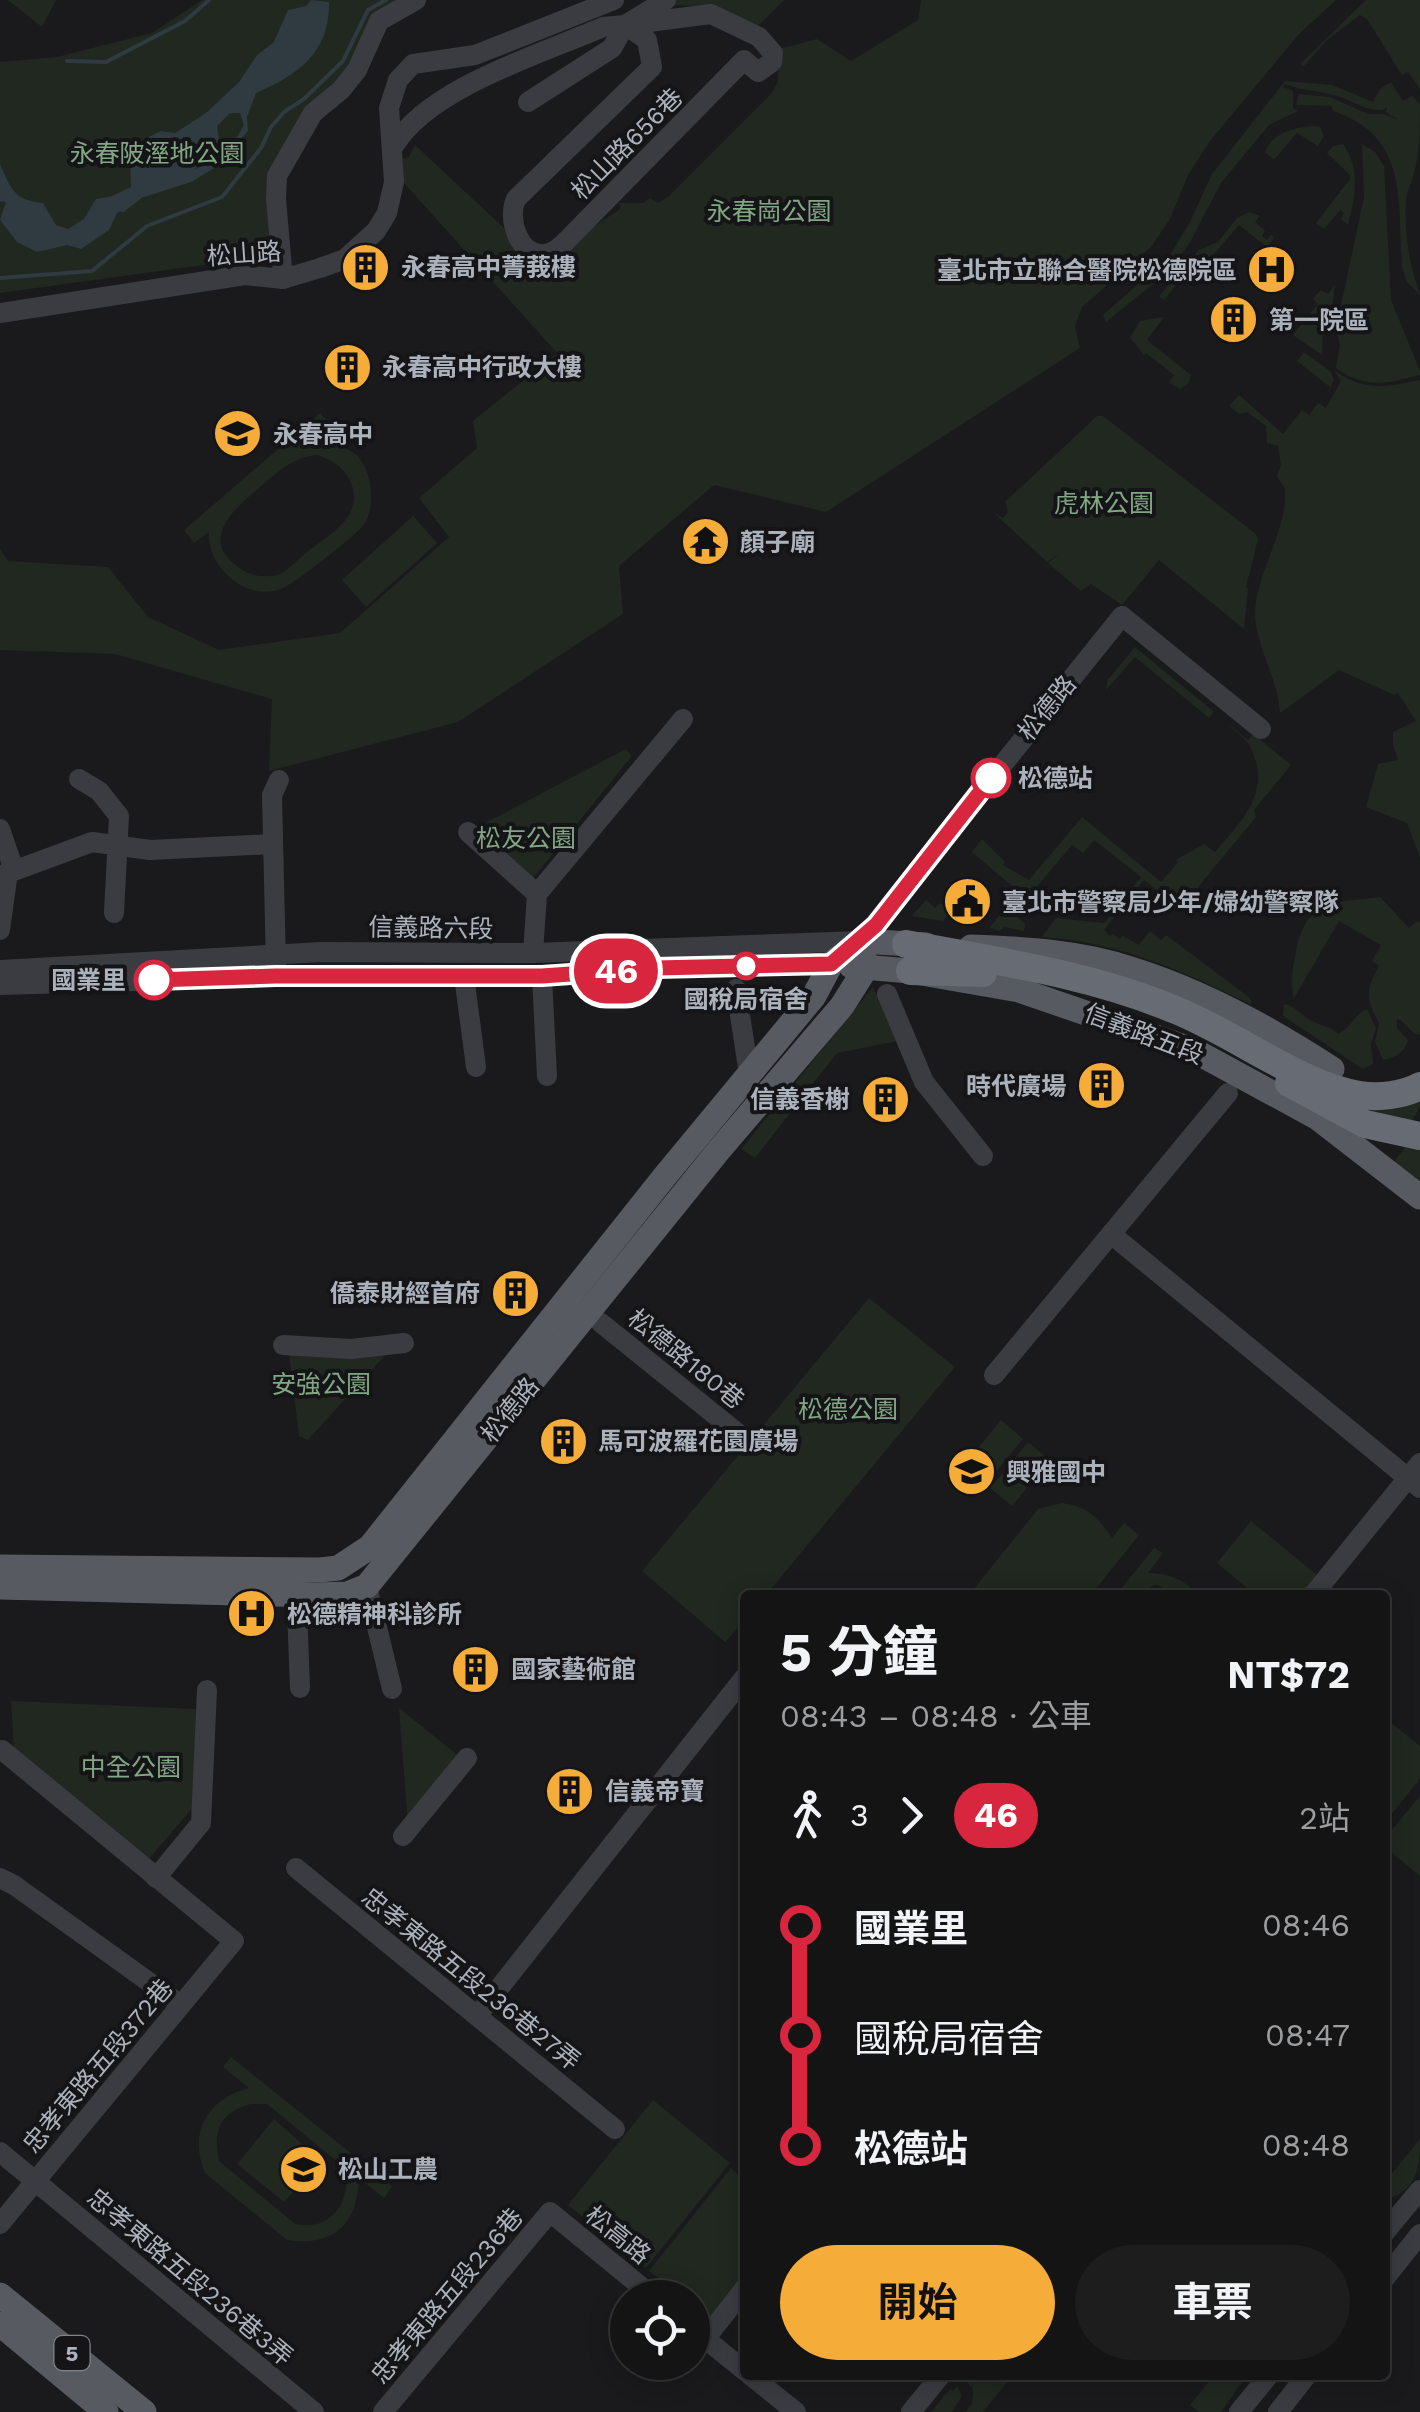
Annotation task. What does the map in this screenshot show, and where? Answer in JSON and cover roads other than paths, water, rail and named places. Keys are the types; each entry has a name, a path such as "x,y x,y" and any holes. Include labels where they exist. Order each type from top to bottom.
{"highway":[{"path":"908,957 1106,999 1201,1036 1365,1124 1420,1136"},
{"path":"908,957 1111,985 1227,1033 1326,1086 1361,1095 1396,1095 1420,1086"}],"main road":[{"name":"信義路五段","path":"861,941 1194,1050 1318,1118 1420,1197"},
{"name":"松德路","path":"0,1587 296,1582 338,1568 370,1547 814,996 831,964 861,941"},
{"path":"861,941 866,968"},
{"name":"信義路五段","path":"831,964 866,968 908,957 1030,950 1132,969 1251,1022 1332,1069"},
{"name":"松德路","path":"0,1567 296,1582 347,1594 367,1586 707,1165 842,1006 866,968"},
{"name":"5","path":"0,2295 144,2412"},
{"name":"5","path":"0,2324 106,2412"}],"street":[{"path":"283,279 277,176 312,113 340,90 356,70 379,21 416,0"},
{"name":"松山路","path":"0,312 245,276 283,279 344,259 376,230 388,212 394,182 389,108 398,80 413,64 474,54 614,0"},
{"name":"松山路656巷","path":"712,14 759,37 773,52 772,62 758,72 744,60 572,236 554,251 532,251 513,227 510,210 516,199 652,66 655,17 712,14"},
{"path":"394,146 404,130 445,96 603,27 655,17"},
{"path":"528,102 612,48 625,25 655,17"},
{"name":"松德路","path":"861,941 1122,616 1261,729"},
{"path":"533,954 537,894 683,719"},
{"path":"79,779 99,790 119,816 114,913"},
{"path":"275,976 272,795 279,780"},
{"path":"0,829 8,873 0,930"},
{"path":"468,832 537,894"},
{"path":"8,873 92,842 150,850 273,844"},
{"name":"信義路六段","path":"0,970 276,954 533,954 861,941"},
{"name":"信義路六段","path":"0,985 275,976 542,976 656,968 831,964"},
{"path":"464,976 476,1067"},
{"path":"542,976 546,1076"},
{"path":"736,989 749,1074"},
{"path":"887,994 924,1082 984,1156"},
{"path":"994,1375 1228,1094"},
{"path":"1111,1234 1416,1476 1317,1590"},
{"name":"松德路180巷","path":"601,1323 740,1435"},
{"path":"282,1345 351,1349 404,1342"},
{"path":"296,1582 300,1688"},
{"path":"367,1586 392,1689"},
{"path":"477,2016 740,1683"},
{"path":"1,1747 156,1878 201,1823 207,1690"},
{"path":"403,1836 467,1758"},
{"name":"忠孝東路五段236巷27弄","path":"296,1868 615,2129"},
{"path":"0,1878 14,1884 181,2005"},
{"name":"忠孝東路五段372巷","path":"0,2224 234,1940 156,1878"},
{"name":"忠孝東路五段236巷3弄","path":"0,2152 314,2412"},
{"path":"1390,2226 1420,2190"},
{"name":"松高路","path":"550,2212 633,2280"},
{"name":"忠孝東路五段236巷","path":"383,2412 550,2212"},
{"path":"1390,2272 1420,2234"},
{"path":"710,2322 740,2293"},
{"path":"710,2342 740,2366"},
{"path":"757,2380 796,2412"},
{"path":"911,2412 937,2380"},
{"path":"1238,2412 1265,2380"},
{"path":"1278,2412 1303,2380"}],"waterway":[{"path":"67,61 106,62 185,21 209,0"},
{"path":"0,278 92,271 147,226 222,197 284,112 304,99 343,61 368,10 386,0"},
{"path":"119,209 140,197"},
{"path":"70,244 87,231 98,207 110,206"}],"place":[{"name":"永春高中菁莪樓","path":"366,267"},
{"name":"臺北市立聯合醫院松德院區","path":"1272,270"},
{"name":"第一院區","path":"1234,320"},
{"name":"永春高中行政大樓","path":"347,367"},
{"name":"永春高中","path":"238,434"},
{"name":"顏子廟","path":"705,542"},
{"name":"松德站","path":"991,778"},
{"name":"臺北市警察局少年/婦幼警察隊","path":"967,902"},
{"name":"國稅局宿舍","path":"746,966"},
{"name":"國業里","path":"154,980"},
{"name":"時代廣場","path":"1101,1086"},
{"name":"信義香榭","path":"885,1099"},
{"name":"僑泰財經首府","path":"515,1293"},
{"name":"馬可波羅花園廣場","path":"563,1441"},
{"name":"興雅國中","path":"971,1472"},
{"name":"松德精神科診所","path":"252,1614"},
{"name":"國家藝術館","path":"476,1669"},
{"name":"信義帝寶","path":"570,1791"},
{"name":"松山工農","path":"303,2169"}],"park label":[{"name":"永春陂溼地公園","path":"157,153"},
{"name":"永春崗公園","path":"769,211"},
{"name":"虎林公園","path":"1104,503"},
{"name":"松友公園","path":"526,838"},
{"name":"安強公園","path":"321,1384"},
{"name":"松德公園","path":"848,1409"},
{"name":"中全公園","path":"131,1767"}]}
